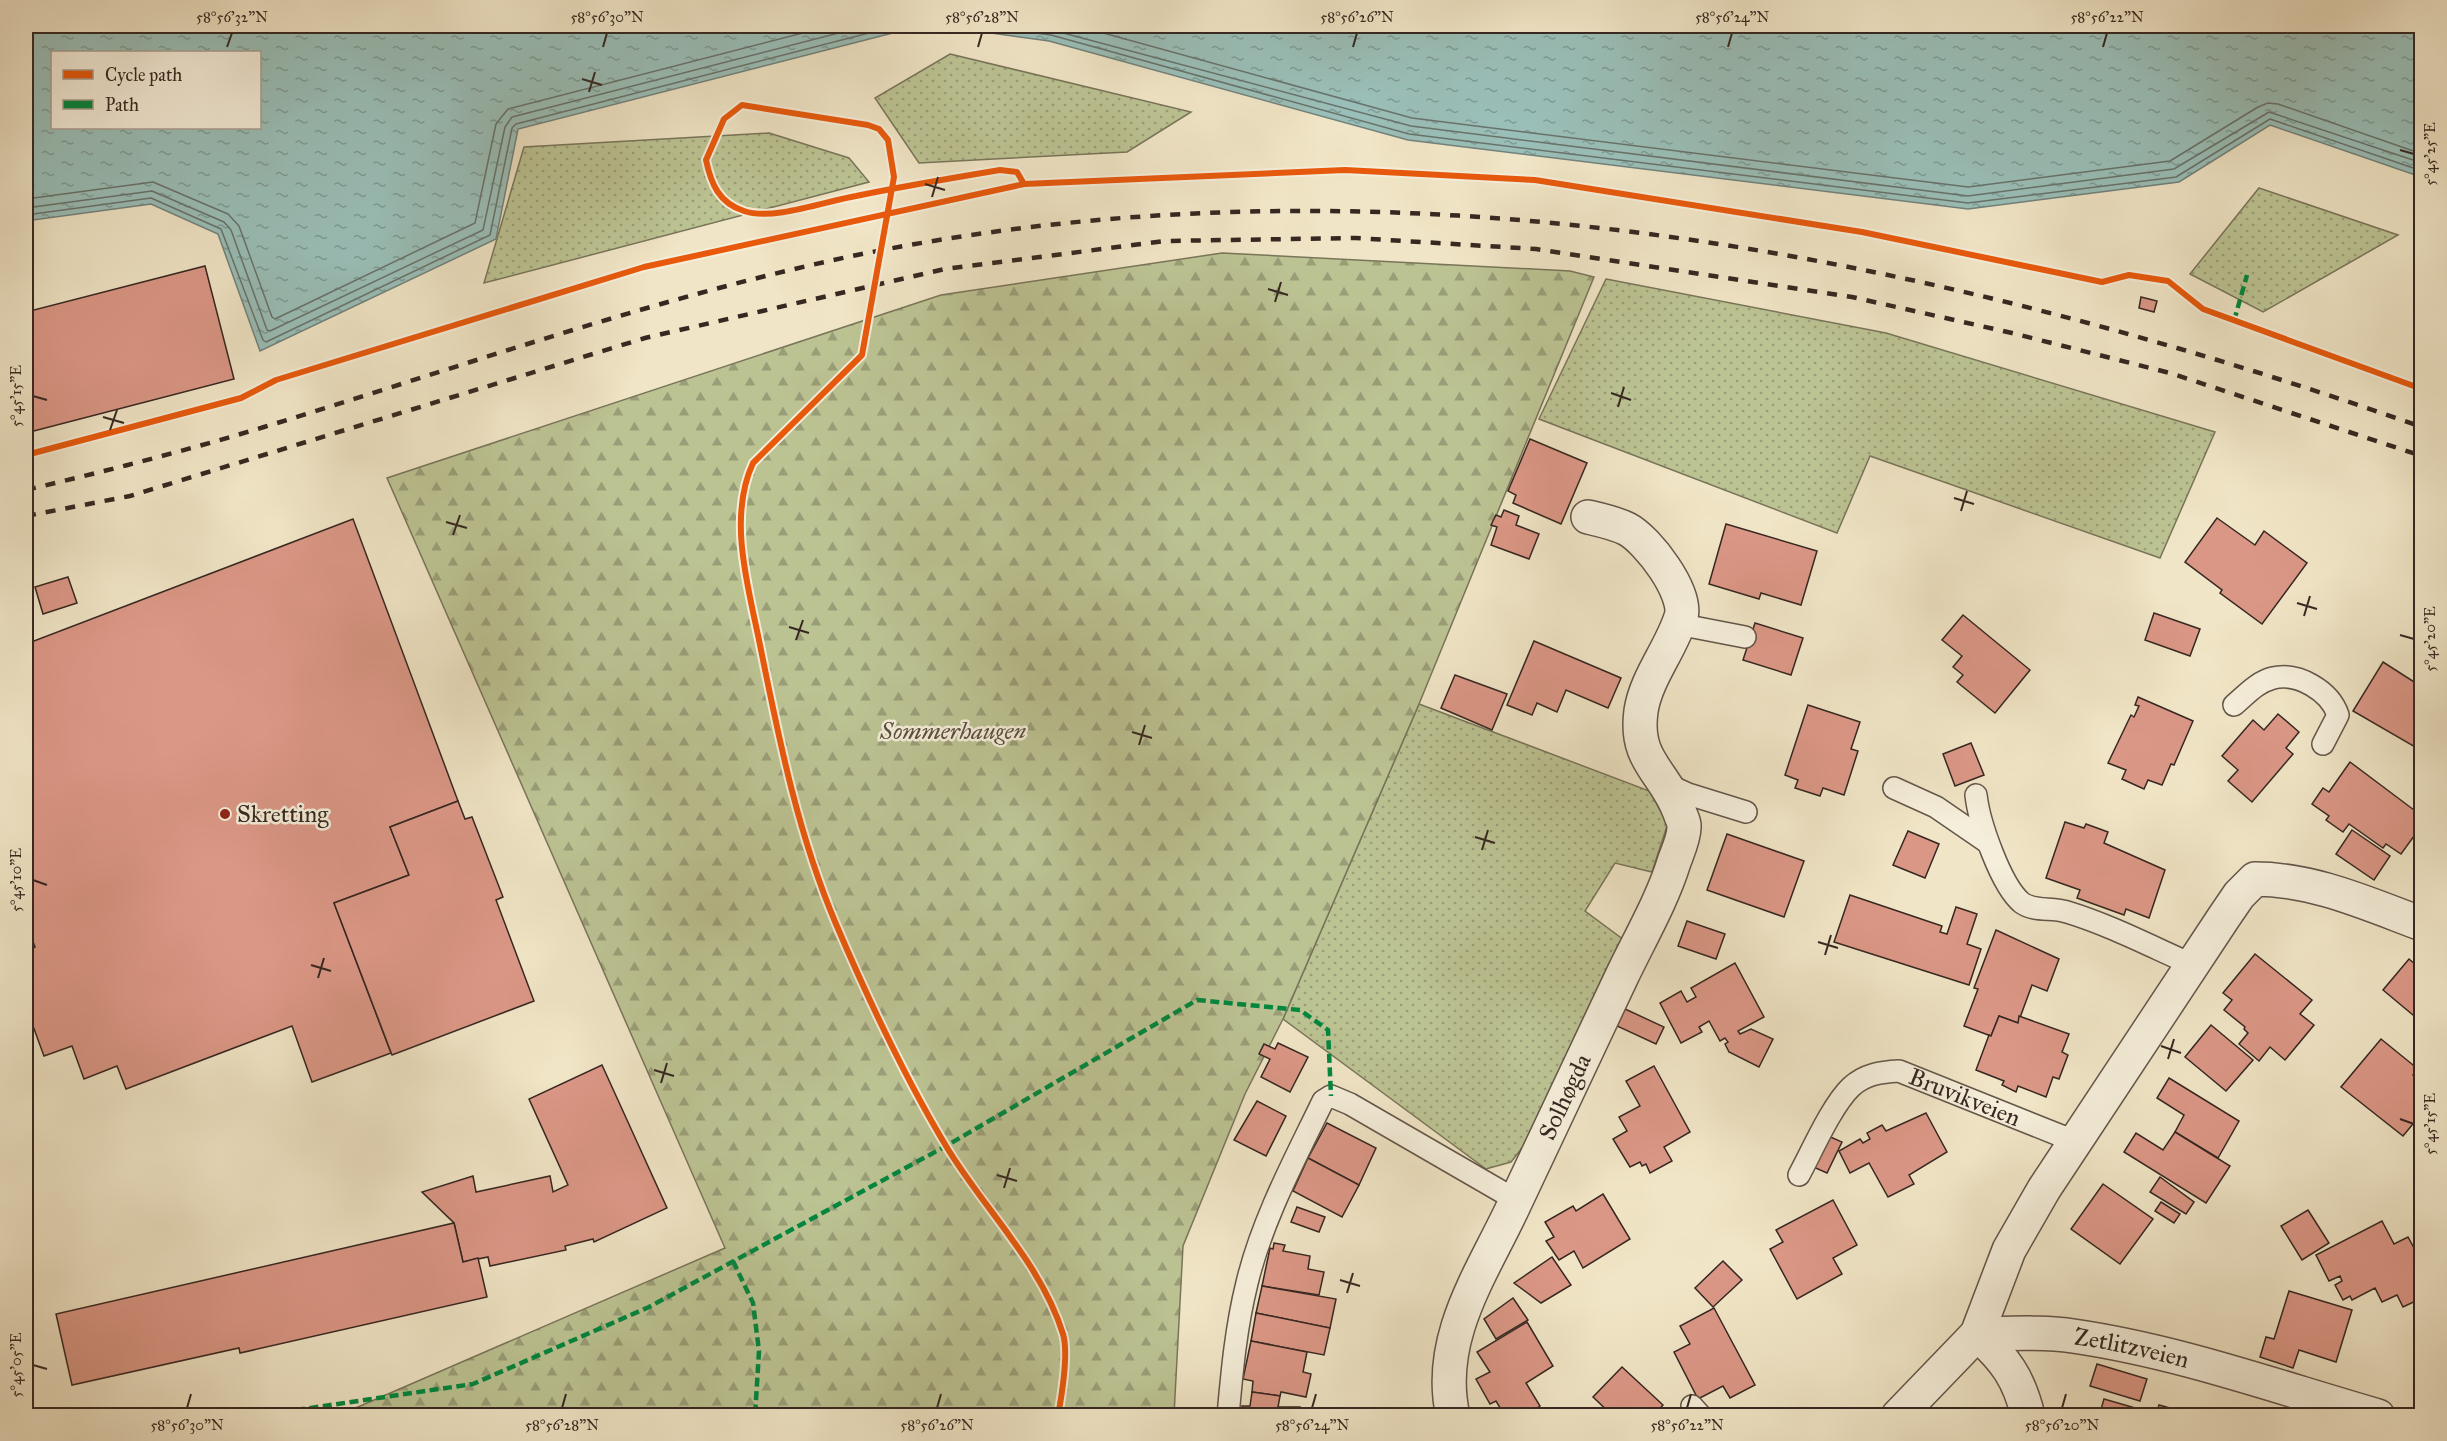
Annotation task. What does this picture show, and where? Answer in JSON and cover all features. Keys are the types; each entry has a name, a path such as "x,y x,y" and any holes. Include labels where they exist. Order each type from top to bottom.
{"street":[{"name":"Solhøgda","path":"1453,1416 1448,1394 1449,1364 1457,1324 1470,1290 1516,1200 1673,865 1685,826 1666,784 1650,764 1641,747 1641,712 1646,694 1682,615 1679,594 1662,565 1640,538 1628,530 1588,517"},
{"path":"1898,1416 1977,1334 2009,1250 2074,1141 2239,896 2255,879 2282,879 2322,889 2421,924"},
{"path":"1977,1334 2002,1357 2022,1390 2028,1416"},
{"name":"Zetlitzveien","path":"1977,1334 2071,1335 2150,1351 2220,1368 2378,1416"}],"lane":[{"path":"1674,633 1688,626 1744,637"},
{"path":"2234,705 2257,685 2274,678 2294,679 2311,685 2331,700 2338,715 2323,744"},
{"name":"Solhøgda","path":"1666,784 1688,794 1746,812"},
{"path":"1894,788 1936,807 1987,842"},
{"path":"1976,795 1987,842 2021,902 2030,907 2065,911 2193,965"},
{"name":"Bruvikveien","path":"1799,1175 1850,1088 1878,1072 1899,1071 2074,1141"},
{"path":"1228,1416 1236,1335 1247,1281 1275,1205 1323,1101 1331,1096 1350,1104 1516,1200"}],"green space":[{"path":"950,54 1191,112 1127,152 919,163 875,98"},
{"path":"769,133 849,158 869,182 484,283 524,147"},
{"path":"2259,188 2398,235 2263,312 2190,274"},
{"name":"Sommerhaugen","path":"1222,253 1570,271 1594,277 1419,704 1283,1019 1245,1094 1183,1246 1174,1415 344,1416 344,1413 725,1248 387,478 941,295"},
{"path":"1606,279 1886,333 2215,432 2160,558 1870,456 1837,533 1539,419"},
{"path":"1419,704 1652,792 1670,817 1652,872 1615,863 1585,911 1624,940 1530,1138 1511,1162 1486,1169 1283,1019"}],"water":[{"path":"26,26 920,26 518,129 496,239 260,351 218,234 151,204 26,221"},
{"path":"941,26 2421,26 2421,177 2270,125 2179,182 1968,209 1408,140 1049,41"}],"building":[{"path":"205,266 234,379 26,433 26,312"},
{"path":"2141,297 2157,301 2154,312 2139,308"},
{"path":"1530,439 1587,463 1561,524 1513,503 1516,495 1508,491"},
{"path":"1504,510 1519,516 1516,525 1539,534 1529,559 1491,545 1497,527 1491,525 1496,515 1501,517"},
{"path":"2217,518 2255,545 2264,531 2307,563 2262,624 2220,593 2222,590 2185,562"},
{"name":"Skretting","path":"353,519 458,801 390,827 409,875 334,903 391,1053 312,1082 292,1026 126,1089 117,1066 84,1079 72,1046 44,1056 26,1007 26,951 35,947 26,922 26,644"},
{"path":"1726,524 1817,551 1801,605 1761,593 1759,599 1709,584"},
{"path":"68,577 77,603 43,614 35,587"},
{"path":"2154,613 2200,629 2190,656 2145,640"},
{"path":"1963,615 2030,670 1995,713 1957,682 1963,675 1953,667 1962,656 1942,640"},
{"path":"1755,623 1803,638 1791,675 1743,660"},
{"path":"1534,641 1621,678 1608,708 1566,690 1557,712 1537,703 1532,715 1507,705"},
{"path":"2383,662 2422,687 2422,751 2353,711"},
{"path":"1455,675 1507,694 1492,730 1441,708"},
{"path":"2138,697 2193,721 2174,765 2171,764 2162,785 2148,780 2144,789 2122,779 2126,770 2108,763 2131,715 2134,717 2139,706 2135,705"},
{"path":"1808,705 1860,722 1851,749 1858,751 1844,795 1823,788 1820,796 1795,788 1798,780 1785,775"},
{"path":"2278,714 2299,732 2286,748 2293,754 2252,802 2228,781 2238,770 2222,756 2253,720 2264,730"},
{"path":"1971,743 1984,775 1955,786 1943,754"},
{"path":"2350,762 2422,816 2422,825 2401,854 2386,844 2383,848 2349,824 2343,832 2326,820 2329,816 2312,804 2323,788 2329,792"},
{"path":"458,801 465,819 472,817 503,897 496,900 534,1001 392,1055 334,903 409,875 390,827"},
{"path":"2065,822 2084,828 2086,824 2108,832 2104,843 2165,870 2149,918 2126,909 2124,915 2077,898 2080,890 2046,878"},
{"path":"2352,830 2390,856 2374,880 2336,854"},
{"path":"1908,831 1939,844 1925,878 1893,865"},
{"path":"1727,834 1804,861 1784,917 1707,890"},
{"path":"1850,895 1942,926 1940,932 1947,934 1956,907 1977,914 1967,944 1981,949 1969,985 1834,942"},
{"path":"1687,921 1725,934 1716,959 1678,946"},
{"path":"1996,930 2059,959 2047,991 2032,985 2018,1023 1999,1016 1991,1036 1964,1026 1978,989 1974,988"},
{"path":"2255,954 2312,1000 2300,1014 2314,1025 2285,1060 2270,1047 2259,1061 2239,1044 2248,1033 2245,1027 2224,1010 2232,1000 2223,993"},
{"path":"2409,959 2422,970 2422,1005 2413,1015 2383,990"},
{"path":"1735,963 1764,1017 1738,1031 1740,1034 1751,1029 1773,1039 1759,1067 1729,1052 1725,1044 1728,1042 1725,1038 1720,1041 1709,1021 1699,1027 1702,1032 1681,1043 1660,1003 1681,991 1687,1002 1696,997 1691,988"},
{"path":"1625,1009 1664,1027 1656,1044 1617,1026"},
{"path":"1999,1016 2018,1023 2019,1016 2069,1034 2062,1052 2068,1055 2059,1079 2053,1077 2046,1097 2018,1086 2016,1092 2002,1085 2004,1081 1976,1070"},
{"path":"2211,1025 2253,1060 2226,1091 2185,1057"},
{"path":"2381,1039 2418,1069 2413,1075 2422,1082 2422,1113 2403,1136 2341,1087"},
{"path":"1278,1043 1308,1057 1290,1092 1261,1077 1270,1059 1259,1054 1264,1044 1275,1049"},
{"path":"602,1065 667,1208 594,1242 593,1239 565,1246 566,1250 490,1266 488,1257 463,1262 454,1223 422,1192 473,1176 476,1192 550,1176 553,1192 568,1185 529,1099"},
{"path":"1654,1066 1690,1132 1664,1147 1672,1161 1650,1173 1646,1164 1642,1166 1640,1162 1630,1167 1613,1139 1627,1131 1619,1117 1640,1106 1626,1081"},
{"path":"2169,1078 2239,1121 2218,1158 2175,1132 2184,1115 2157,1098"},
{"path":"1257,1101 1286,1116 1266,1156 1234,1140"},
{"path":"1926,1113 1947,1152 1909,1175 1914,1184 1888,1197 1869,1163 1850,1173 1839,1151 1860,1139 1863,1143 1870,1139 1867,1133 1882,1125 1886,1131"},
{"path":"1327,1123 1376,1148 1359,1185 1308,1158"},
{"path":"2175,1132 2230,1166 2206,1203 2124,1152 2136,1133 2163,1150"},
{"path":"1826,1135 1842,1142 1827,1173 1811,1166"},
{"path":"1308,1158 1359,1185 1342,1217 1293,1191"},
{"path":"2160,1177 2194,1202 2186,1214 2150,1192"},
{"path":"2103,1184 2153,1219 2120,1264 2071,1229"},
{"path":"1603,1194 1630,1239 1583,1268 1574,1251 1559,1260 1546,1241 1554,1237 1545,1222 1573,1206 1576,1211"},
{"path":"1833,1200 1857,1245 1833,1258 1842,1274 1797,1299 1770,1249 1783,1242 1776,1230"},
{"path":"2161,1202 2180,1214 2174,1223 2155,1211"},
{"path":"1297,1207 1325,1217 1319,1232 1291,1222"},
{"path":"2308,1210 2329,1243 2302,1260 2281,1226"},
{"path":"2382,1221 2394,1244 2408,1237 2420,1259 2417,1261 2422,1269 2422,1298 2403,1307 2397,1295 2382,1302 2375,1288 2352,1300 2350,1296 2343,1300 2335,1285 2342,1281 2340,1276 2329,1281 2316,1255"},
{"path":"454,1223 463,1262 478,1258 487,1297 240,1353 239,1348 72,1385 56,1314"},
{"path":"1274,1243 1285,1245 1283,1251 1310,1256 1308,1269 1324,1272 1319,1295 1262,1286 1270,1248 1273,1249"},
{"path":"1552,1257 1571,1285 1541,1303 1514,1283"},
{"path":"1723,1261 1742,1280 1713,1307 1695,1288"},
{"path":"1262,1286 1336,1299 1330,1328 1256,1313"},
{"path":"2289,1291 2352,1310 2336,1362 2299,1350 2293,1368 2260,1357 2266,1337 2274,1339"},
{"path":"1513,1298 1528,1320 1496,1339 1484,1319"},
{"path":"1714,1308 1755,1385 1730,1398 1723,1386 1698,1399 1674,1352 1690,1344 1680,1326"},
{"path":"1256,1313 1330,1328 1324,1355 1251,1341"},
{"path":"1527,1322 1553,1366 1526,1383 1540,1406 1525,1416 1505,1416 1496,1401 1490,1404 1476,1379 1490,1372 1477,1352"},
{"path":"1251,1341 1307,1352 1303,1372 1311,1374 1306,1397 1281,1392 1280,1396 1252,1392 1253,1381 1243,1379"},
{"path":"2097,1364 2147,1379 2140,1401 2090,1386"},
{"path":"1622,1367 1663,1405 1653,1416 1613,1416 1593,1397"},
{"path":"1252,1392 1280,1396 1278,1407 1300,1407 1300,1416 1242,1416 1242,1406 1250,1406"},
{"path":"2104,1399 2156,1414 2159,1405 2191,1414 2099,1416"},
{"path":"2291,1407 2318,1416 2288,1416"}],"railway":[{"path":"26,490 234,436 559,334 782,272 857,255 1056,224 1255,211 1453,215 1650,234 1845,266 2039,310 2232,364 2422,427"},
{"path":"26,516 130,496 645,338 945,269 1165,241 1355,238 1536,249 1852,297 2012,333 2170,373 2422,456"}],"marked path":[{"path":"2234,321 2247,275"},
{"path":"256,1416 473,1384 649,1307 946,1146 1197,1000 1300,1010 1328,1030 1331,1096"},
{"path":"733,1261 753,1303 759,1351 755,1416"}],"cycle path":[{"path":"1024,184 1017,172 1000,170 928,182 892,189 874,192 784,212 756,213 744,211 722,198 714,185 706,160 724,119 742,105 868,125 879,129 888,140 894,177 862,355 753,463 745,485 742,507 741,530 746,578 782,751 800,821 823,890 836,924 901,1065 946,1146 1026,1260 1053,1308 1065,1342 1064,1374 1058,1416"},
{"path":"26,455 241,398 276,380 644,267 1024,184 1345,170 1535,180 1862,232 2102,282 2129,275 2168,281 2203,309 2422,389"}],"place":[{"name":"Skretting","path":"225,814"}]}
